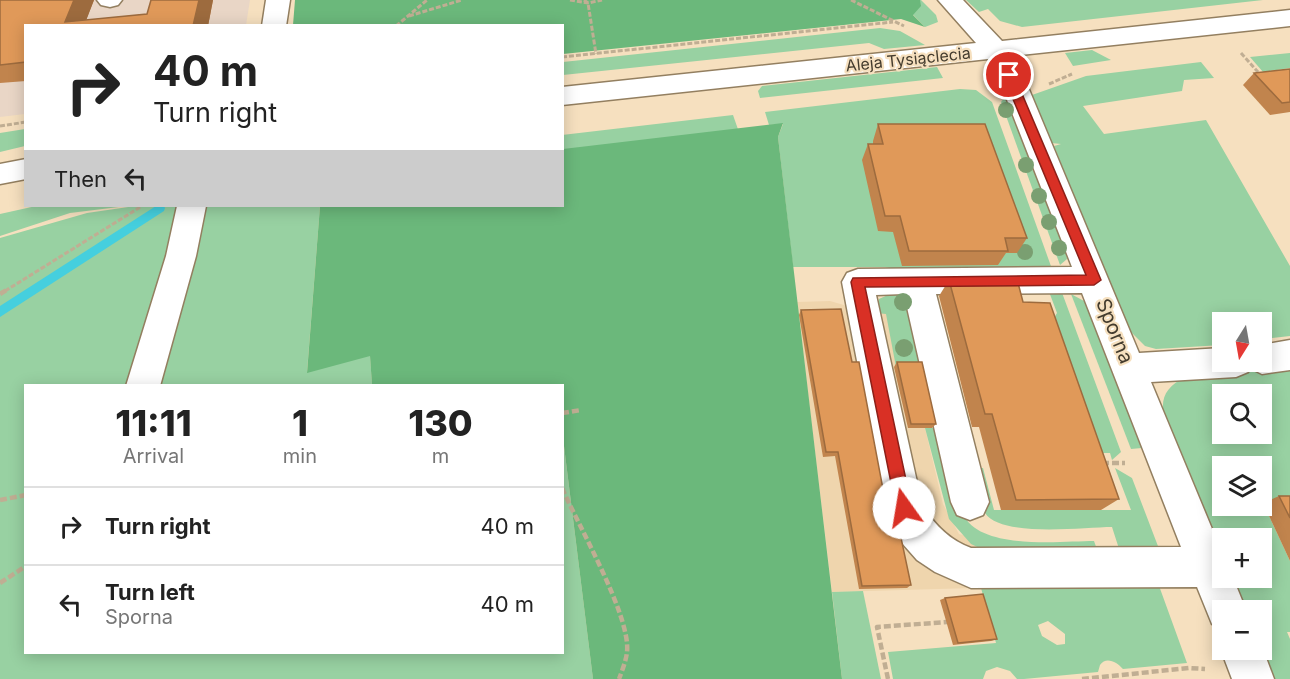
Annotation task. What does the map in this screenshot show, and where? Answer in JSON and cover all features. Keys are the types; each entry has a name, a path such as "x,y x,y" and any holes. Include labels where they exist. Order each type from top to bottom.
{"street":[{"path":"274,24 278,0"},
{"name":"Sporna","path":"950,0 996,50 1015,87 1222,600"},
{"name":"Aleja Tysiąclecia","path":"564,96 1290,18"},
{"path":"0,174 24,169"},
{"path":"144,384 181,256 191,207"},
{"path":"1094,280 917,282 850,275 904,508 917,534 940,556 972,568 986,570 1209,567"},
{"path":"917,282 970,502"},
{"path":"1272,358 1290,355"},
{"path":"1130,368 1212,363"},
{"path":"1226,660 1253,679"}],"path":[{"path":"399,24 427,0"},
{"path":"409,16 462,0"},
{"path":"570,0 586,2 602,0"},
{"path":"564,57 893,22 851,0"},
{"path":"586,2 596,54"},
{"path":"1240,53 1258,72"},
{"path":"0,126 24,122"},
{"path":"0,294 140,207"},
{"path":"564,413 581,410"},
{"path":"1098,452 1106,474"},
{"path":"1093,463 1114,464"},
{"path":"564,493 580,532 594,553 626,629 627,652 619,679"},
{"path":"0,500 24,495"},
{"path":"0,584 24,567"},
{"path":"888,679 877,627 947,622"},
{"path":"1082,679 1189,668 1221,660"}],"shaded area":[{"path":"0,0 250,0 246,24 24,24 24,114 0,117"},
{"path":"888,295 904,298 909,428 925,428 943,504 959,534 1158,583 832,592 797,302 830,301 875,314 879,299"}],"green space":[{"path":"295,0 920,0 921,6 913,15 925,27 901,19 564,54 564,24 293,24"},
{"path":"899,0 921,0 936,15 938,22 925,27"},
{"path":"966,0 1263,0 1022,27 1000,21 988,9 979,12"},
{"path":"880,28 900,31 925,45 884,49 869,43 564,75 564,62"},
{"path":"1092,50 1111,60 1073,66 1065,53"},
{"path":"1290,53 1290,68 1263,72 1250,57"},
{"path":"1201,62 1214,78 1184,80 1182,91 1083,106 1104,134 1206,120 1290,266 1290,336 1272,338 1272,312 1212,312 1212,346 1156,349 1145,346 1128,329 1054,146 1061,144 1051,143 1032,95 1086,76"},
{"path":"937,67 943,78 760,98 758,91 762,86"},
{"path":"960,89 976,90 992,102 1052,269 899,270 885,267 793,267 778,137 783,124 769,125 765,112"},
{"path":"1006,96 1066,250 1067,259 1060,265 1001,102"},
{"path":"733,115 740,135 564,158 564,135"},
{"path":"783,123 778,137 842,679 593,679 564,446 564,384 372,384 370,356 307,373 320,207 564,207 564,149"},
{"path":"24,129 24,146 0,152 0,133"},
{"path":"32,207 119,207 70,213 0,236 0,214"},
{"path":"128,207 320,207 307,372 370,355 372,384 24,384 24,654 564,654 564,446 593,679 0,679 0,238 87,213"},
{"path":"1048,289 1061,290 1121,452 1112,460 1110,453 1101,453 1054,318 1057,313"},
{"path":"1071,294 1084,301 1090,313 1142,448 1131,449"},
{"path":"888,295 897,295 908,300 929,367 896,367 886,314 876,313 879,299"},
{"path":"1290,365 1290,502 1272,503 1272,456 1212,456 1212,516 1269,516 1290,561 1290,632 1287,632 1290,639 1290,679 1273,679 1265,660 1272,660 1272,600 1241,600 1235,588 1272,588 1272,528 1212,528 1212,533 1164,417 1164,398 1174,385 1185,377 1229,372 1272,372 1272,367"},
{"path":"925,428 941,428 959,504 972,526 986,534 1003,539 1043,542 1094,541 1099,555 992,554 971,544 949,519"},
{"path":"971,468 983,468 994,510 1131,510 1115,468 1132,478 1161,554 1121,555 1112,527 1044,529 1008,526 994,521 982,508"},
{"path":"1158,583 1187,663 1123,669 1115,662 1108,660 1102,662 1098,672 1024,679 1017,679 1010,671 997,667 986,671 983,679 893,679 888,652 996,643 981,588","holes":["1048,621 1065,634 1065,644 1057,645 1042,636 1038,625"]},
{"path":"863,591 881,679 842,679 832,592"}],"building":[{"path":"0,0 74,0 65,22 147,14 151,0 199,0 193,24 24,24 24,62 0,65"},
{"path":"1290,69 1290,102 1282,103 1254,73"},
{"path":"878,124 985,124 1027,238 1005,238 1008,251 909,251 900,216 885,216 868,144 883,144"},
{"path":"1017,279 1023,302 1050,303 1119,499 1016,500 992,414 985,414 949,280"},
{"path":"841,309 852,362 859,362 886,505 900,533 911,585 862,586 838,452 826,452 801,310"},
{"path":"897,362 922,362 936,424 911,424"},
{"path":"1279,496 1290,496 1290,518"},
{"path":"983,594 997,639 958,643 945,598"}],"waterway":[{"path":"0,312 160,208"}],"route":[{"path":"904,508 858,282 1094,280 1009,75"}]}
